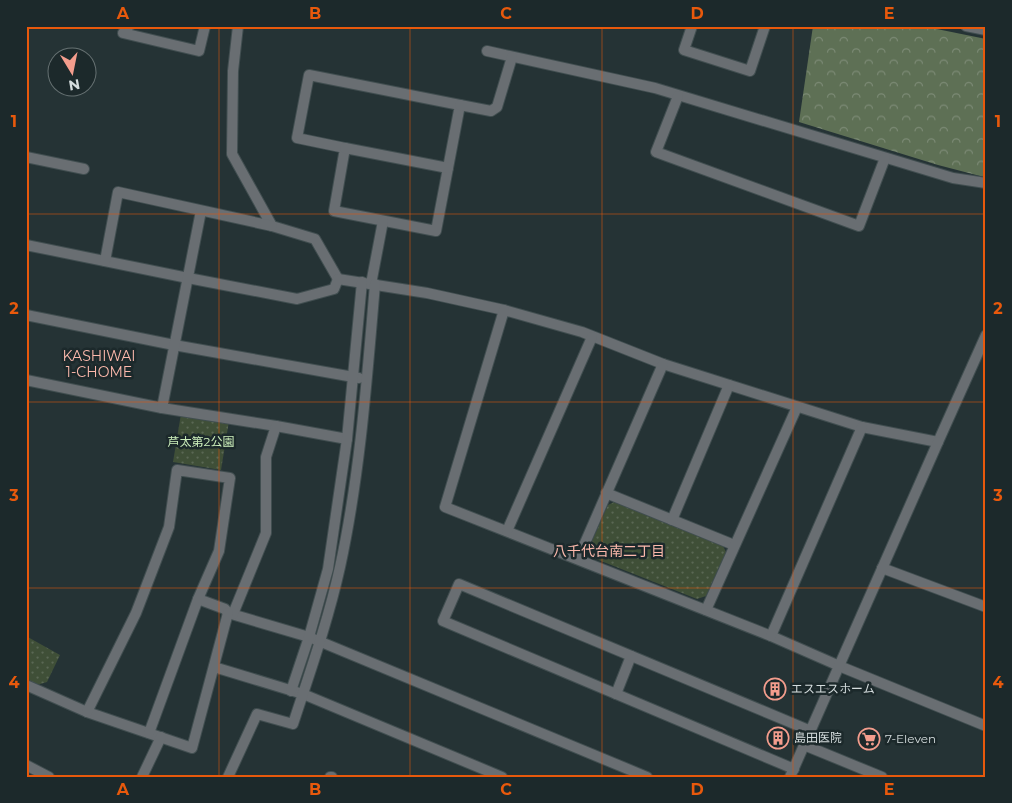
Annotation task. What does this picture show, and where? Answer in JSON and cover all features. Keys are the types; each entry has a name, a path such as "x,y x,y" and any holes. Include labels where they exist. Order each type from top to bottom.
{"street":[{"path":"129,26 123,33 199,51 205,26"},
{"path":"238,26 233,71 232,154 272,226"},
{"path":"692,26 684,50 750,71 765,26"},
{"path":"966,26 986,30"},
{"path":"487,51 646,86 953,178 986,183"},
{"path":"448,168 297,138 309,75 491,111 497,107 512,57"},
{"path":"678,96 656,152 859,226 885,158"},
{"path":"345,148 334,211 436,231 460,105"},
{"path":"26,158 84,170"},
{"path":"105,261 118,192 272,226 315,239 338,279"},
{"path":"162,408 201,211"},
{"path":"292,691 328,568 369,283 383,221"},
{"path":"26,245 297,299 334,289 338,279"},
{"path":"338,279 427,293 504,310 582,332 663,364 862,427 938,442"},
{"path":"228,777 257,714 293,724 319,642 340,568 357,467 366,379 369,283"},
{"path":"504,310 445,507 771,636 838,666 986,726"},
{"path":"26,315 174,345 366,379"},
{"path":"811,731 459,584 443,621 616,694 792,773 811,731 838,666 986,335"},
{"path":"507,531 592,337"},
{"path":"578,559 663,364"},
{"path":"26,380 162,408 347,439"},
{"path":"672,520 729,386"},
{"path":"706,610 797,407"},
{"path":"26,685 87,712 192,748 230,614 266,533 266,457 276,426"},
{"path":"771,636 862,427"},
{"path":"87,712 136,613 169,527 177,470 230,478 219,551 198,599 149,733"},
{"path":"606,493 734,545"},
{"path":"882,568 986,607"},
{"path":"198,599 225,609 230,614 309,637 624,772 647,777"},
{"path":"616,694 631,656"},
{"path":"214,667 303,694 502,777"},
{"path":"142,777 161,737"},
{"path":"804,745 882,777"},
{"path":"26,765 48,777"}],"green space":[{"path":"813,26 922,26 986,39 986,151 984,177 938,165 799,122"},
{"name":"芦太第2公園","path":"181,414 229,421 221,470 173,462"},
{"path":"614,502 723,546 726,552 706,596 697,599 591,557 588,550 608,505"},
{"path":"26,636 60,655 47,682 37,685 26,680"}],"place":[{"name":"エスエスホーム","path":"775,689"},
{"name":"島田医院","path":"778,738"},
{"name":"7-Eleven","path":"869,739"}],"district":[{"name":"KASHIWAI 1-CHOME","path":"99,364"},
{"name":"八千代台南二丁目","path":"609,551"}]}
